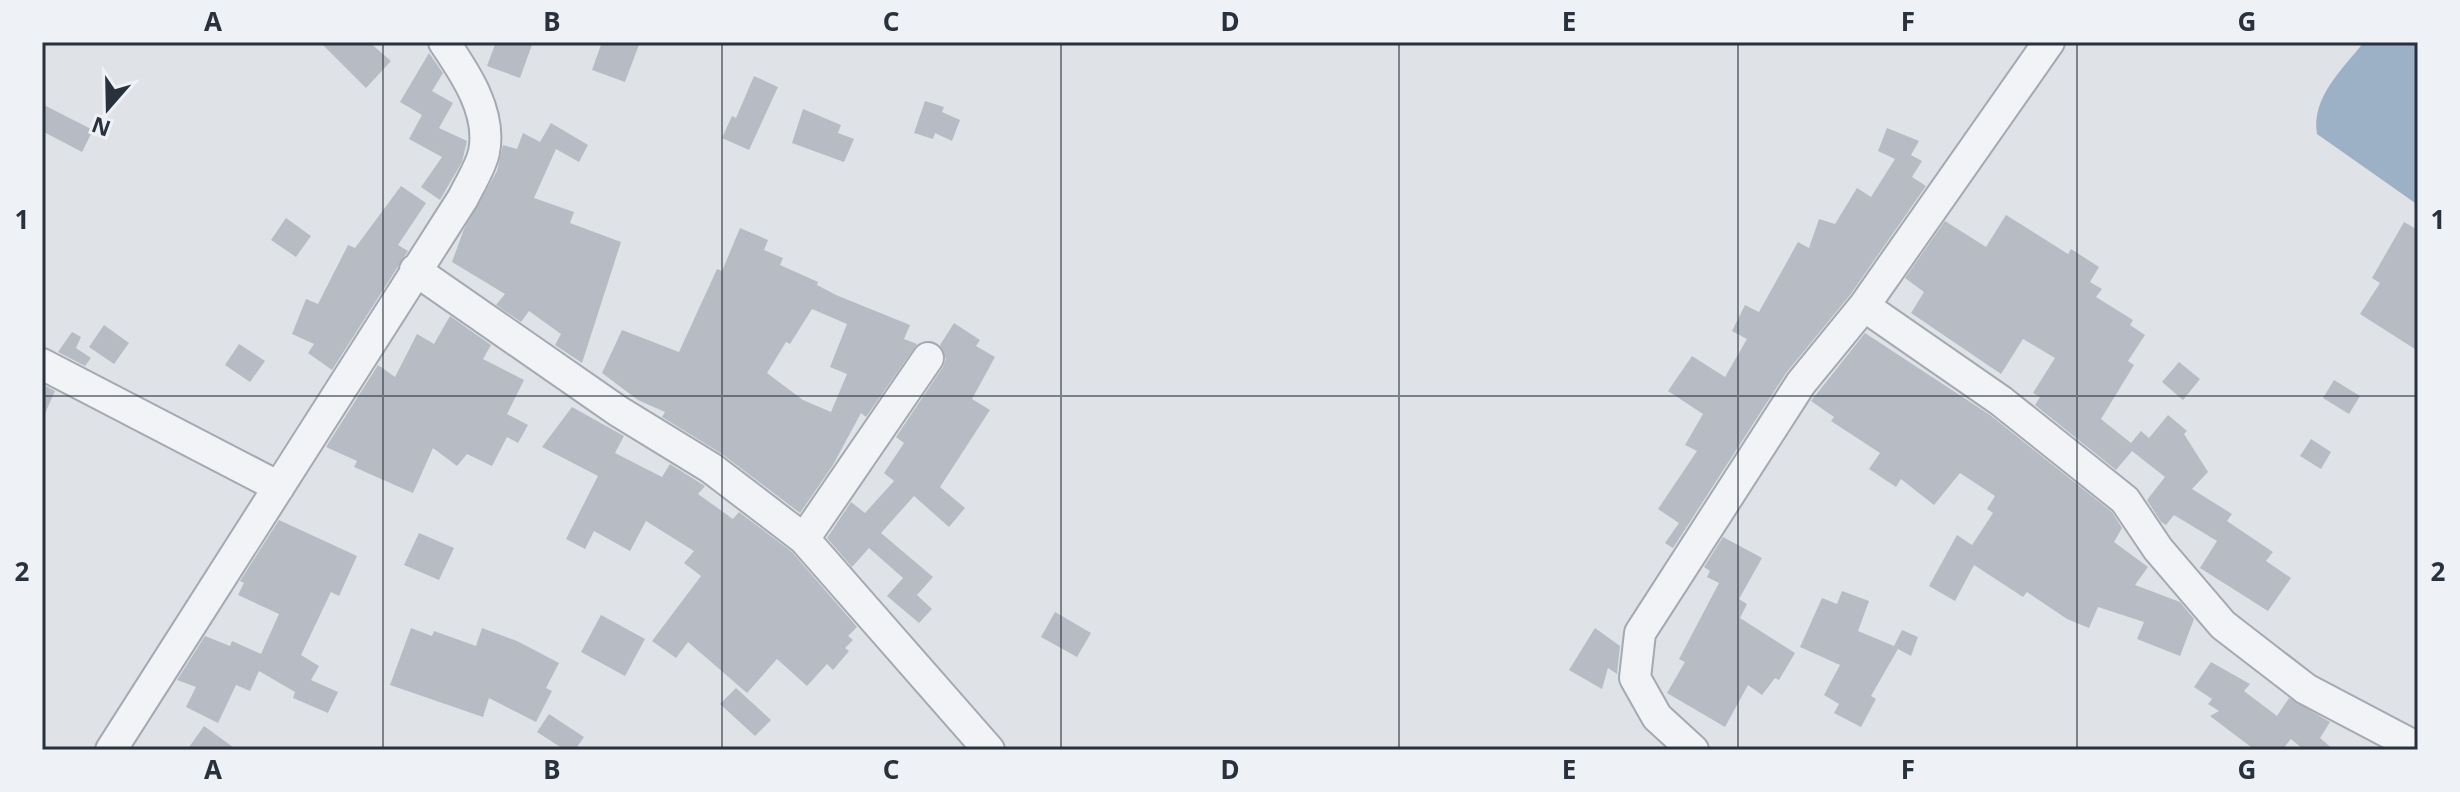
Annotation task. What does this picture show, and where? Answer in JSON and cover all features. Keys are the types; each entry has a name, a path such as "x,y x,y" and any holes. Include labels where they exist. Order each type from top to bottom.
{"street":[{"path":"111,750 463,198 484,152 484,122 468,77 444,42"},
{"path":"1693,750 1657,717 1635,678 1640,633 1801,383 1864,306 2049,42"},
{"path":"415,270 618,411 711,468 804,539 989,750"},
{"path":"1864,306 2001,401 2125,500 2158,549 2223,625 2306,689 2418,748"},
{"path":"804,539 928,358"},
{"path":"42,364 279,487"}],"water":[{"path":"2364,42 2418,42 2418,205 2317,134 2319,108 2330,84"}],"building":[{"path":"320,42 369,42 391,61 366,88"},
{"path":"496,42 533,42 520,78 487,66"},
{"path":"602,42 640,42 625,82 592,70"},
{"path":"429,53 443,73 432,91 453,103 439,128 467,141 462,162 440,200 421,187 442,157 409,139 422,115 400,102"},
{"path":"754,76 778,87 749,150 722,138 732,116 736,118"},
{"path":"925,101 944,107 942,112 960,120 952,141 935,133 933,139 914,133"},
{"path":"42,104 93,130 82,152 42,131"},
{"path":"803,109 841,125 838,133 854,139 844,162 792,143"},
{"path":"551,123 588,145 579,162 556,149 534,198 574,212 570,223 621,242 582,363 555,345 561,334 529,311 521,322 496,305 505,294 452,262 464,229 497,171 503,145 517,149 523,133 540,142"},
{"path":"1887,128 1919,141 1911,155 1922,161 1912,177 1926,186 1850,295 1786,373 1673,548 1665,543 1679,523 1658,509 1697,451 1685,445 1703,414 1668,391 1692,356 1725,377 1747,339 1732,331 1745,305 1759,312 1798,242 1809,248 1819,219 1835,224 1857,188 1871,197 1895,159 1878,151"},
{"path":"401,186 426,203 398,245 408,251 332,370 308,353 314,344 292,334 306,299 318,304 348,245 355,248"},
{"path":"2006,215 2068,254 2071,249 2099,267 2090,282 2102,289 2096,297 2133,320 2130,325 2145,335 2128,361 2134,365 2101,419 2131,443 2141,431 2149,438 2168,415 2187,431 2184,434 2208,472 2192,489 2232,514 2227,521 2273,552 2266,561 2291,578 2268,611 2200,568 2217,541 2174,515 2166,525 2161,522 2147,500 2165,477 2132,451 2116,470 2035,405 2040,397 2033,393 2055,358 2023,339 2001,374 1911,313 1924,292 1905,278 1945,221 1986,247"},
{"path":"286,218 311,236 296,257 271,240"},
{"path":"2404,222 2418,230 2418,351 2360,314 2380,283 2372,278"},
{"path":"740,228 768,240 764,250 783,258 780,265 818,282 817,285 836,295 910,325 904,339 917,344 866,417 861,413 833,465 800,513 722,454 662,417 665,412 638,400 602,373 622,330 679,352 717,269 722,271","holes":["812,309 847,324 830,367 847,374 831,412 803,400 767,373"]},
{"path":"450,316 491,345 483,359 524,380 507,414 528,425 518,443 507,437 492,466 467,454 457,466 433,448 413,493 354,467 357,461 326,447 378,365 395,377 417,334 434,344"},
{"path":"954,323 980,340 976,346 995,357 972,399 990,410 940,487 965,508 949,527 914,496 881,533 933,577 917,595 932,609 919,623 887,596 903,578 869,548 852,567 827,538 851,502 865,513 894,481 884,473 904,443 896,437 943,367 946,359 940,345"},
{"path":"104,325 129,343 114,364 89,347"},
{"path":"72,332 81,337 76,348 91,358 85,366 58,352"},
{"path":"1865,333 1990,415 2112,512 2122,528 2114,542 2148,567 2135,585 2180,602 2194,619 2180,656 2137,639 2144,622 2098,607 2089,628 2067,619 2027,592 2023,597 1974,565 1955,601 1929,586 1957,535 1972,545 1993,513 1987,509 1995,496 1960,473 1934,505 1901,479 1896,487 1869,469 1880,453 1831,421 1834,417 1811,401"},
{"path":"239,344 265,361 250,382 225,365"},
{"path":"2179,362 2200,379 2183,400 2162,382"},
{"path":"2334,380 2360,396 2349,414 2323,398"},
{"path":"42,384 55,391 42,420"},
{"path":"572,407 624,436 615,453 662,477 670,464 705,486 698,494 733,519 739,512 792,552 857,627 848,636 853,640 845,648 849,651 833,670 827,664 807,686 777,659 747,693 688,642 676,658 652,641 701,576 684,563 694,551 646,521 630,551 594,531 585,549 566,539 598,476 542,447"},
{"path":"2311,439 2331,452 2321,469 2300,456"},
{"path":"279,520 357,556 339,596 331,592 301,655 319,666 311,680 338,692 328,713 293,698 295,692 259,671 250,691 236,685 218,723 186,707 196,687 177,680 205,636 230,646 232,641 261,654 279,614 238,595 244,583 240,581"},
{"path":"419,533 454,548 439,580 404,565"},
{"path":"1723,537 1762,558 1739,599 1747,604 1740,618 1795,653 1779,680 1775,678 1762,695 1748,685 1725,727 1667,693 1685,662 1679,659 1719,583 1707,577 1710,571 1704,567"},
{"path":"1842,591 1869,601 1858,631 1894,646 1902,630 1918,637 1911,656 1898,649 1871,696 1876,699 1861,727 1834,713 1839,704 1824,695 1840,665 1800,647 1822,598 1837,604"},
{"path":"1055,612 1091,633 1077,657 1041,637"},
{"path":"601,615 645,639 625,676 581,652"},
{"path":"411,628 432,636 434,631 476,646 482,628 517,641 559,663 546,688 552,691 536,722 489,698 483,717 390,685"},
{"path":"1595,628 1620,646 1617,674 1608,668 1602,689 1569,670"},
{"path":"2211,662 2250,684 2244,691 2277,716 2289,698 2330,722 2320,738 2334,750 2304,750 2291,739 2282,750 2255,750 2210,716 2219,711 2208,704 2212,699 2194,687"},
{"path":"736,688 771,720 755,736 720,704"},
{"path":"549,714 584,737 575,750 565,750 537,732"},
{"path":"204,726 237,750 187,750"}]}
